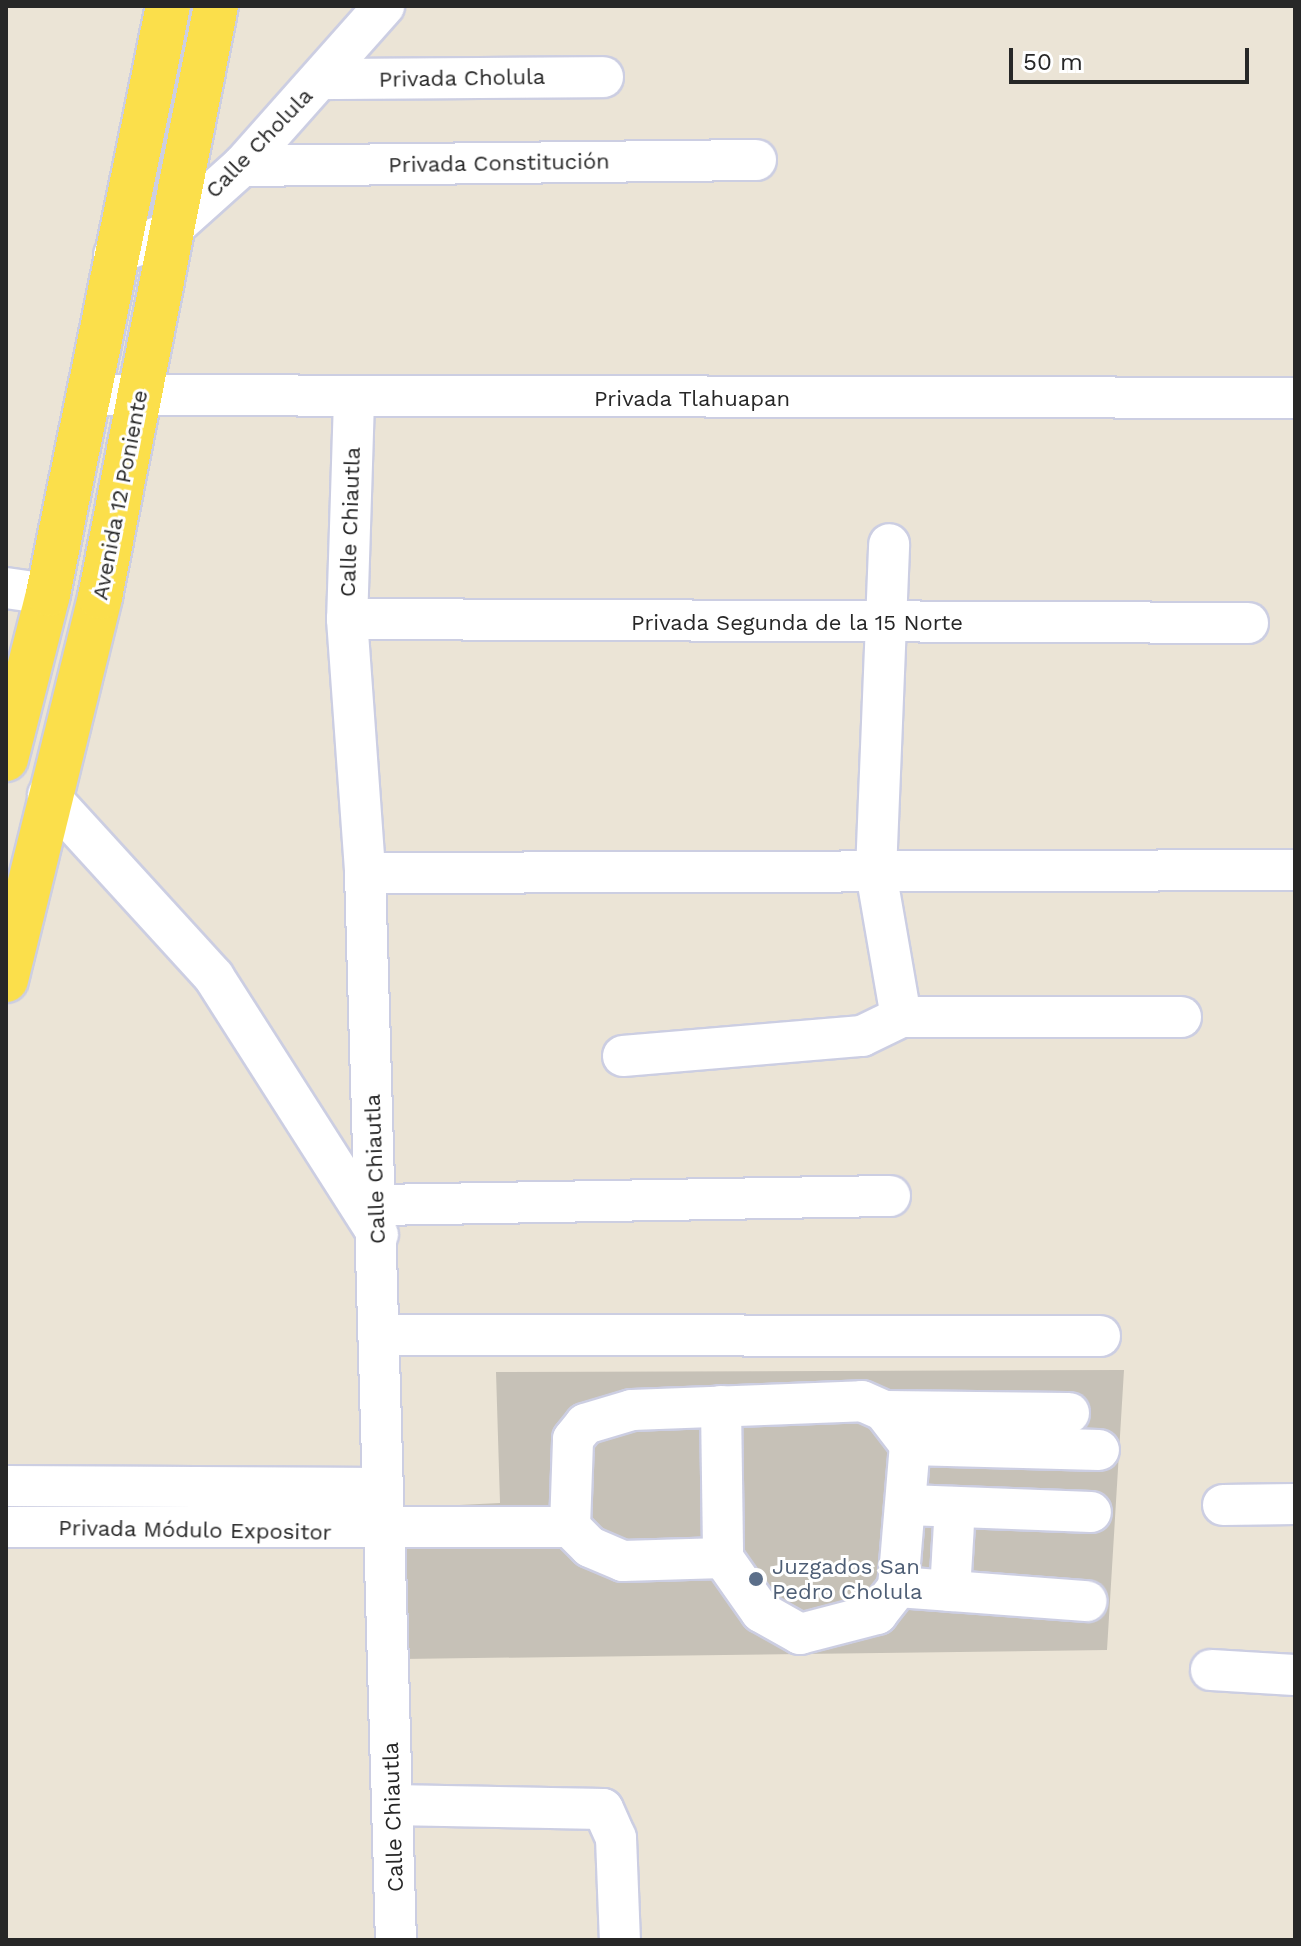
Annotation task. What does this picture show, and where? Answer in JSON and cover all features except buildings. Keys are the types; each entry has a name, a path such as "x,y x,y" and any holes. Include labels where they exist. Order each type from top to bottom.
{"main road":[{"path":"6,759 27,591 88,395 114,255 168,6"},
{"name":"Avenida 12 Poniente","path":"6,980 48,795 100,597 141,397 167,233 216,6"}],"street":[{"name":"Calle Cholula","path":"114,255 167,233 242,166 384,6"},
{"name":"Privada Cholula","path":"321,79 603,77"},
{"name":"Privada Constitución","path":"242,166 756,160"},
{"name":"Privada Tlahuapan","path":"88,395 354,400 1295,398"},
{"name":"Calle Chiautla","path":"354,400 347,619 365,873 396,1940"},
{"path":"889,544 876,872 901,1017"},
{"name":"Privada Segunda de la 15 Norte","path":"347,619 887,625 1248,623"},
{"path":"48,795 214,977 377,1220 890,1196"},
{"path":"365,873 1295,870"},
{"path":"623,1056 862,1036 901,1017 1181,1017"},
{"path":"378,1335 1100,1336"},
{"path":"723,1558 623,1561 590,1547 570,1527 573,1439 585,1424 632,1410 862,1401 884,1411 1069,1413"},
{"path":"721,1406 723,1558 761,1612 800,1634 877,1614 898,1587 908,1505 910,1445 884,1411"},
{"path":"910,1445 1099,1450"},
{"name":"Privada Módulo Expositor","path":"6,1486 383,1488"},
{"path":"1223,1505 1295,1504"},
{"path":"908,1505 1091,1512"},
{"path":"950,1591 955,1507"},
{"name":"Privada Módulo Expositor","path":"6,1527 384,1532 570,1527"},
{"path":"898,1587 1086,1601"},
{"path":"1211,1670 1295,1675"},
{"path":"392,1805 603,1809 616,1838 620,1940"}],"place":[{"name":"Juzgados San Pedro Cholula","path":"756,1579"}]}
